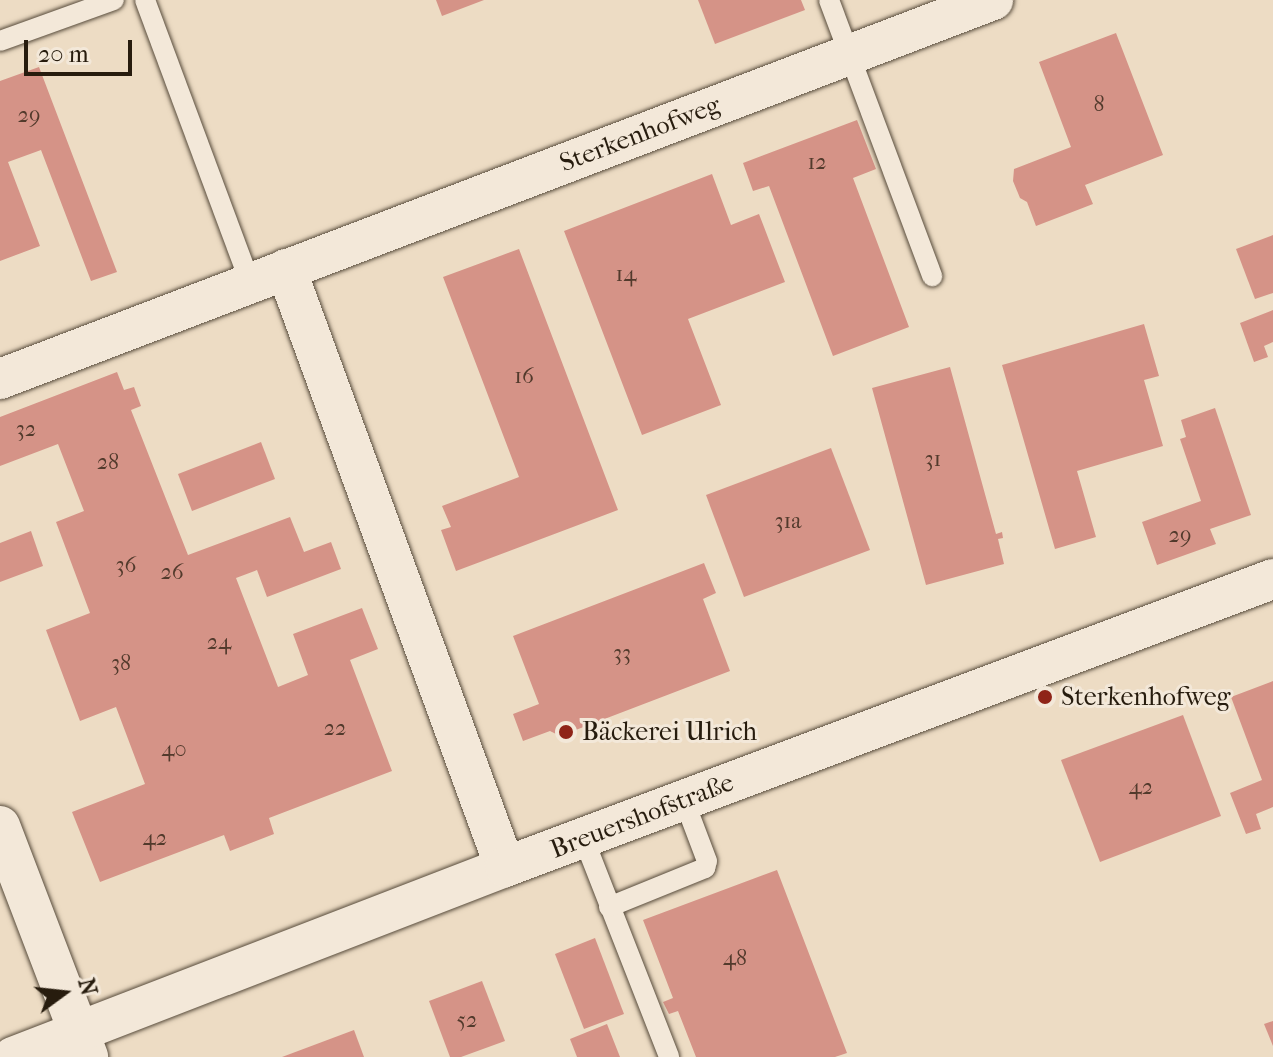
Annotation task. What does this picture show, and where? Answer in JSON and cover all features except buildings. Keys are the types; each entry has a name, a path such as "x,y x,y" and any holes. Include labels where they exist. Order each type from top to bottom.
{"street":[{"name":"Sterkenhofweg","path":"0,379 993,0"},
{"path":"286,269 505,867"},
{"name":"Breuershofstraße","path":"13,1057 84,1045 505,867 1273,579"},
{"path":"0,826 84,1045"}],"lane":[{"path":"0,41 114,0"},
{"path":"145,0 250,283"},
{"path":"829,0 932,276"},
{"path":"609,907 705,868 707,861 684,800"},
{"path":"583,837 669,1057"}],"place":[{"name":"Sterkenhofweg","path":"1045,697"},
{"name":"Bäckerei Ulrich","path":"566,732"}]}
